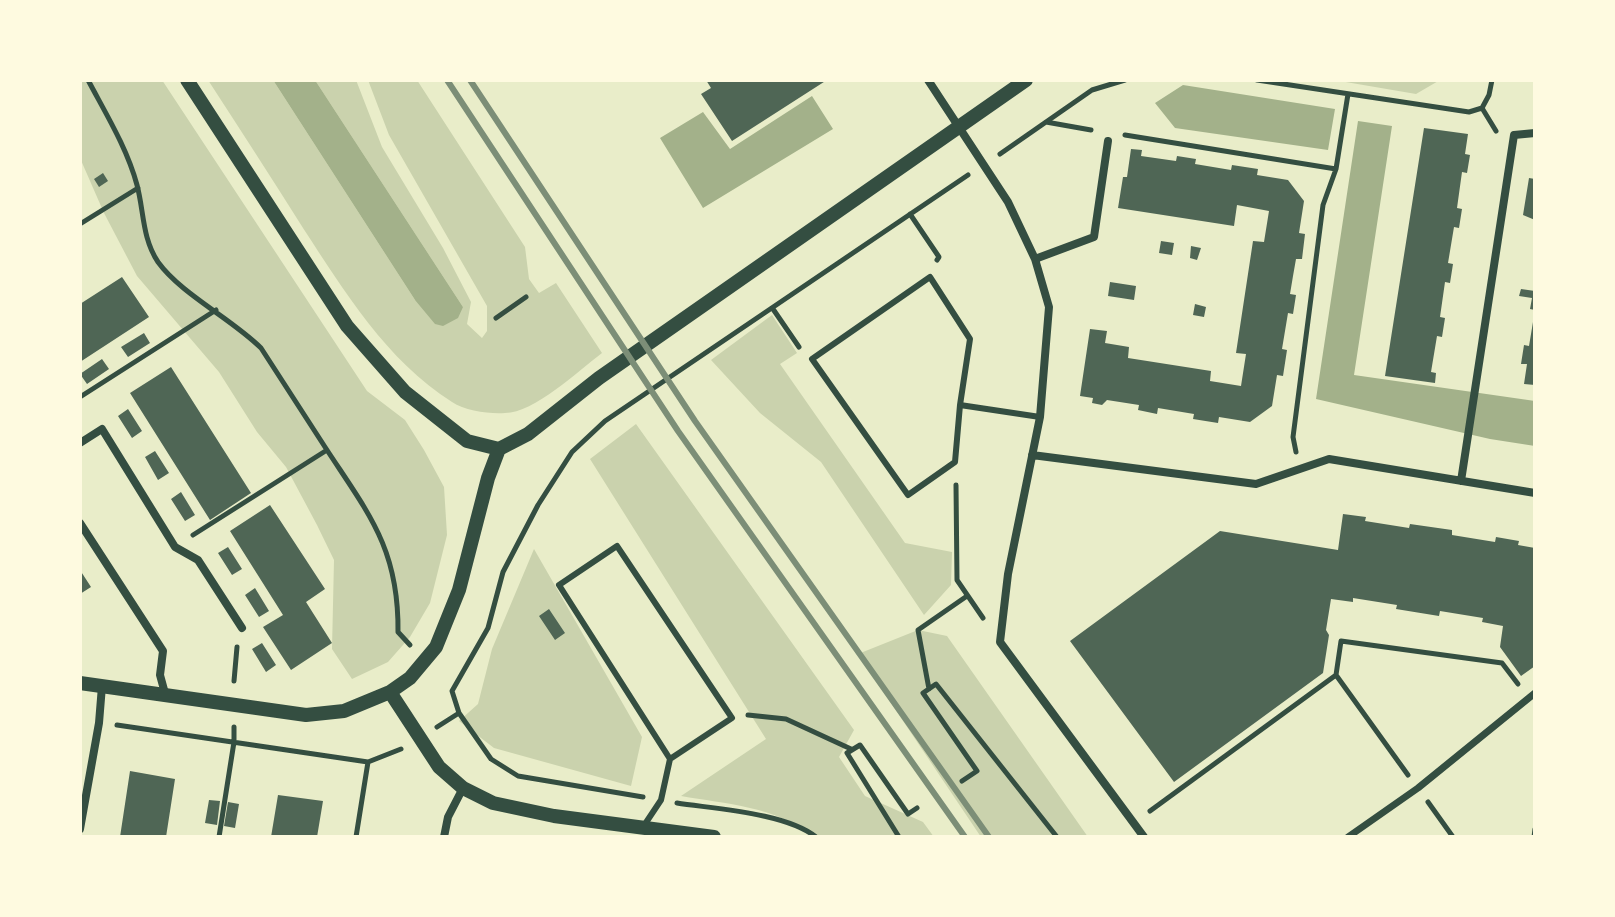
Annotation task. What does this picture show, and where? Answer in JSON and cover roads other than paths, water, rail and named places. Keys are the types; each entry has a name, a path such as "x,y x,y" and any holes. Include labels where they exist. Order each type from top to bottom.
{"street":[{"path":"187,80 347,326 405,392 467,441 499,449 528,434 599,378 1026,80"},
{"path":"928,80 1008,202 1035,259 1049,307 1040,417 1008,574 1000,642 1144,837"},
{"path":"1461,481 1514,135 1535,133"},
{"path":"1035,259 1094,237 1108,141"},
{"path":"80,443 102,429 175,547 198,560 242,628"},
{"path":"80,683 306,715 344,711 390,692 410,678 436,647 459,590 488,478 499,449"},
{"path":"1032,455 1256,484 1329,459 1535,493"},
{"path":"80,523 163,651 160,675 166,697"},
{"path":"80,829 99,723 102,686"},
{"path":"390,692 439,767 463,788 493,803 642,832 714,837"},
{"path":"1348,837 1418,788 1532,696"},
{"path":"444,837 448,817 463,788"}],"lane":[{"path":"930,277 970,339 960,405 955,462 908,495 812,359 930,277"},
{"path":"960,405 1040,417"},
{"path":"642,832 661,800 670,759 732,718 617,546 559,585 670,759"}],"railway":[{"path":"447,80 678,431 965,837"},
{"path":"470,80 695,421 989,837"}]}
